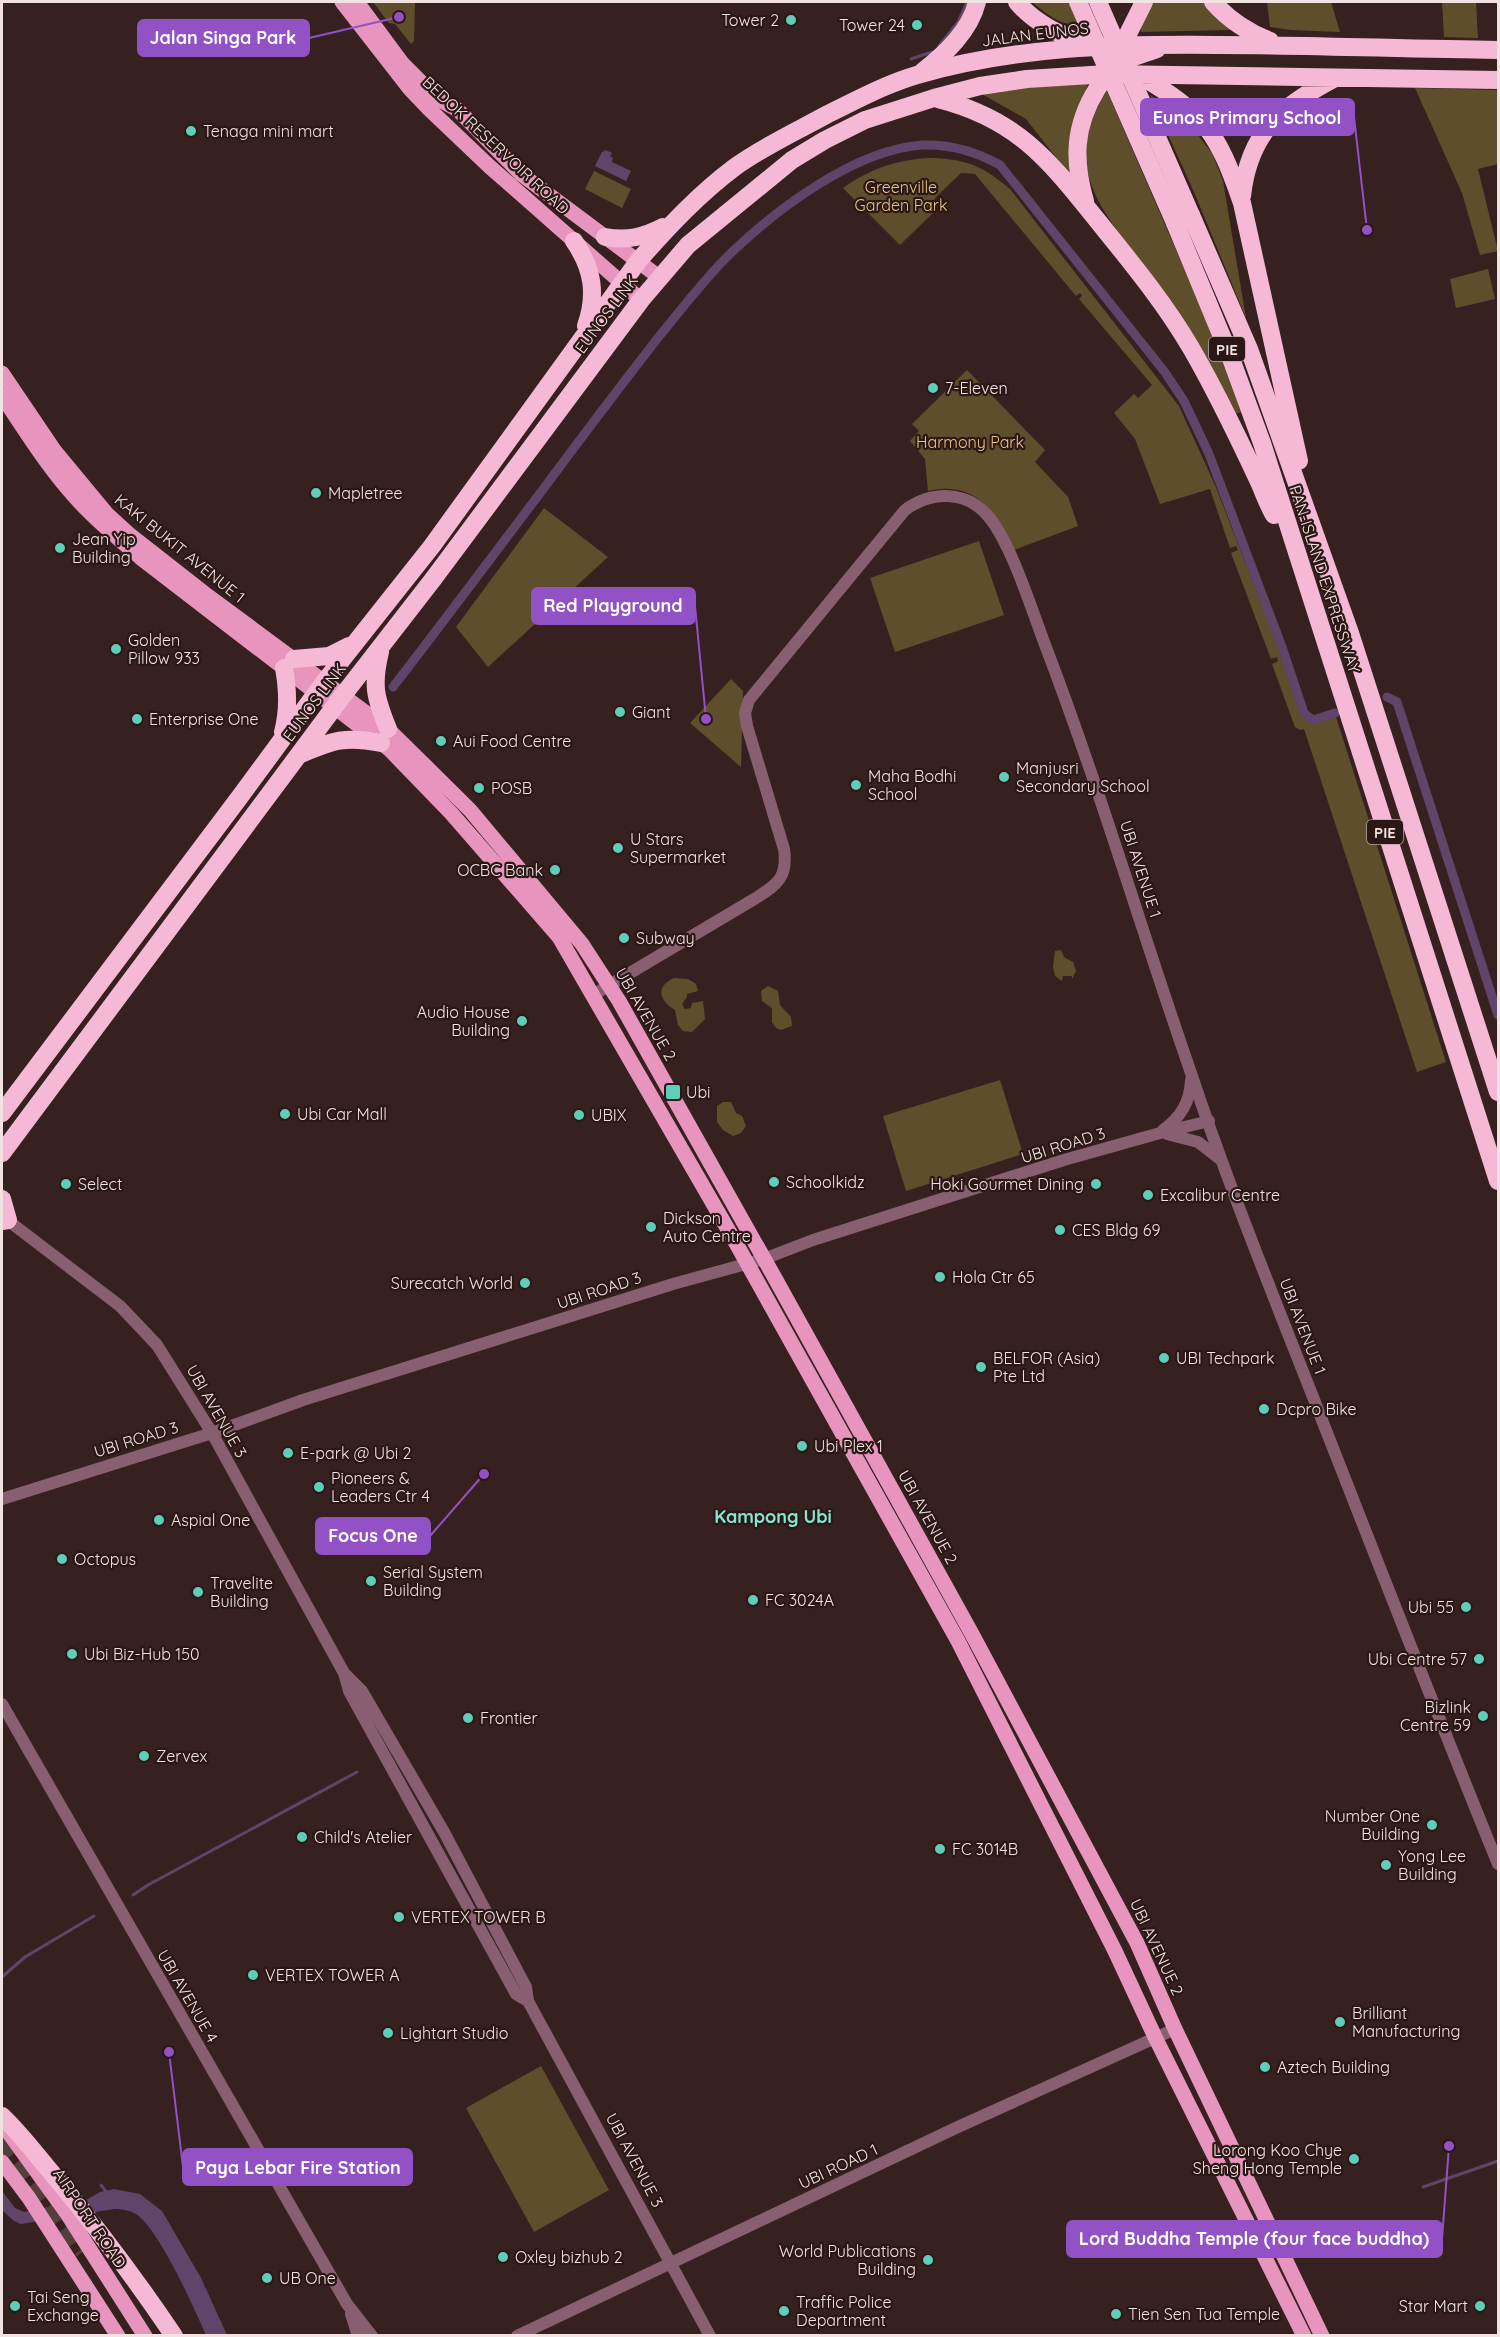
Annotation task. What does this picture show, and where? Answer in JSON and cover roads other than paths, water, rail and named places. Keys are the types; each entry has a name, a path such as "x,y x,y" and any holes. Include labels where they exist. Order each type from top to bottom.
{"highway":[{"path":"916,76 953,44 966,26 977,2"},
{"path":"1017,2 1048,28 1110,58 1175,75"},
{"name":"PAN-ISLAND EXPRESSWAY","path":"1078,2 1249,349 1315,533 1381,728 1498,1092"},
{"name":"PAN-ISLAND EXPRESSWAY","path":"1098,2 1183,219 1262,443 1498,1181"},
{"path":"1087,207 1078,174 1076,154 1084,112 1110,58 1144,2"},
{"path":"1213,2 1249,33 1280,45"},
{"name":"JALAN EUNOS","path":"659,277 688,245 792,160 865,120 934,98 980,86 1027,79 1062,77 1110,58 1170,45 1498,50"},
{"path":"1389,47 1381,62 1390,78"},
{"name":"JALAN EUNOS","path":"639,260 673,222 736,166 781,139 864,96 916,76 986,60 1053,50 1110,58 1140,75 1498,80"},
{"path":"1140,75 1173,95 1199,116 1216,139 1229,165 1242,203 1315,533"},
{"path":"1242,203 1245,176 1252,153 1264,131 1286,108 1336,77"},
{"path":"934,98 987,115 1011,129 1046,159 1087,207 1150,286 1191,347 1273,513 1293,544"},
{"path":"605,237 635,238 647,235 673,222"},
{"path":"574,241 584,255 593,288 592,309 575,350"},
{"name":"EUNOS LINK","path":"2,1113 320,687 432,546 639,260"},
{"name":"EUNOS LINK","path":"2,1165 5,1148 339,700 659,277"},
{"path":"281,740 287,716 289,663 329,656 356,642"},
{"path":"299,754 334,740 384,736 373,679 381,647"},
{"path":"2,1199 4,1219"},
{"path":"2,2116 18,2132 127,2266 174,2336"}],"main road":[{"name":"BEDOK RESERVOIR ROAD","path":"342,2 422,102 490,167 641,300"},
{"name":"BEDOK RESERVOIR ROAD","path":"357,2 402,63 438,99 458,110 521,174 659,277"},
{"name":"KAKI BUKIT AVENUE 1","path":"2,373 54,450 107,514 289,663 339,700"},
{"name":"KAKI BUKIT AVENUE 1","path":"2,396 74,497 106,528 142,560 289,663"},
{"name":"UBI AVENUE 2","path":"339,700 470,810 582,944 609,985 764,1258 978,1644 1137,1943 1175,2029 1322,2336"},
{"name":"UBI AVENUE 2","path":"384,736 559,937 593,995 747,1263 958,1641 1115,1951 1155,2037 1304,2336"},
{"name":"AIRPORT ROAD","path":"2,2123 66,2212 145,2336"},
{"path":"2,2162 29,2198 118,2336"}],"street":[{"name":"UBI AVENUE 1","path":"593,995 756,898 782,878 784,849 745,719 749,700 900,514 927,498 952,496 975,505 991,520 1010,556 1026,596 1089,764 1191,1075 1281,1314 1498,1864"},
{"path":"1160,1132 1172,1123 1185,1108 1190,1094 1191,1075"},
{"name":"UBI ROAD 3","path":"2,1499 212,1433 303,1400 673,1284 764,1258 889,1216 1160,1132 1209,1121"},
{"path":"1160,1132 1198,1142 1224,1162"},
{"name":"UBI AVENUE 3","path":"4,1219 104,1293 138,1323 173,1367 212,1433 344,1673 349,1691 483,1936 516,1994 528,2001 710,2336"},
{"name":"UBI AVENUE 4","path":"2,1704 347,2304 372,2336"},
{"name":"UBI ROAD 1","path":"518,2336 960,2126 1175,2029"},
{"name":"UBI AVENUE 4","path":"347,2304 358,2336"}],"waterway":[{"path":"939,46 958,22 967,2"},
{"path":"911,59 932,52"},
{"path":"393,687 657,339 721,263 771,218 819,184 870,158 896,149 932,145 962,150 1000,165 1164,371 1184,401 1209,454 1282,647 1304,713 1313,720 1335,713"},
{"path":"1387,697 1397,702 1498,1015"},
{"path":"133,1895 357,1772"},
{"path":"2,1977 25,1957 94,1916"},
{"path":"1423,2187 1498,2161"},
{"path":"101,2185 107,2193"}],"tunnel":[{"path":"2,2140 84,2251"}],"place":[{"name":"Jalan Singa Park","path":"399,17"},
{"name":"Tower 2","path":"791,20"},
{"name":"Tower 24","path":"917,25"},
{"name":"Tenaga mini mart","path":"191,131"},
{"name":"Eunos Primary School","path":"1367,230"},
{"name":"7-Eleven","path":"933,388"},
{"name":"Mapletree","path":"316,493"},
{"name":"Jean Yip Building","path":"60,548"},
{"name":"Golden Pillow 933","path":"116,649"},
{"name":"Giant","path":"620,712"},
{"name":"Enterprise One","path":"137,719"},
{"name":"Red Playground","path":"706,719"},
{"name":"Aui Food Centre","path":"441,741"},
{"name":"Manjusri Secondary School","path":"1004,777"},
{"name":"Maha Bodhi School","path":"856,785"},
{"name":"POSB","path":"479,788"},
{"name":"U Stars Supermarket","path":"618,848"},
{"name":"OCBC Bank","path":"555,870"},
{"name":"Subway","path":"624,938"},
{"name":"Audio House Building","path":"522,1021"},
{"name":"Ubi","path":"673,1092"},
{"name":"Ubi Car Mall","path":"285,1114"},
{"name":"UBIX","path":"579,1115"},
{"name":"Schoolkidz","path":"774,1182"},
{"name":"Select","path":"66,1184"},
{"name":"Hoki Gourmet Dining","path":"1096,1184"},
{"name":"Excalibur Centre","path":"1148,1195"},
{"name":"Dickson Auto Centre","path":"651,1227"},
{"name":"CES Bldg 69","path":"1060,1230"},
{"name":"Hola Ctr 65","path":"940,1277"},
{"name":"Surecatch World","path":"525,1283"},
{"name":"UBI Techpark","path":"1164,1358"},
{"name":"BELFOR (Asia) Pte Ltd","path":"981,1367"},
{"name":"Dcpro Bike","path":"1264,1409"},
{"name":"Ubi Plex 1","path":"802,1446"},
{"name":"E-park @ Ubi 2","path":"288,1453"},
{"name":"Focus One","path":"484,1474"},
{"name":"Pioneers & Leaders Ctr 4","path":"319,1487"},
{"name":"Aspial One","path":"159,1520"},
{"name":"Octopus","path":"62,1559"},
{"name":"Serial System Building","path":"371,1581"},
{"name":"Travelite Building","path":"198,1592"},
{"name":"FC 3024A","path":"753,1600"},
{"name":"Ubi 55","path":"1466,1607"},
{"name":"Ubi Biz-Hub 150","path":"72,1654"},
{"name":"Ubi Centre 57","path":"1479,1659"},
{"name":"Bizlink Centre 59","path":"1483,1716"},
{"name":"Frontier","path":"468,1718"},
{"name":"Zervex","path":"144,1756"},
{"name":"Number One Building","path":"1432,1825"},
{"name":"Child's Atelier","path":"302,1837"},
{"name":"FC 3014B","path":"940,1849"},
{"name":"Yong Lee Building","path":"1386,1865"},
{"name":"VERTEX TOWER B","path":"399,1917"},
{"name":"VERTEX TOWER A","path":"253,1975"},
{"name":"Brilliant Manufacturing","path":"1340,2022"},
{"name":"Lightart Studio","path":"388,2033"},
{"name":"Paya Lebar Fire Station","path":"169,2052"},
{"name":"Aztech Building","path":"1265,2067"},
{"name":"Lord Buddha Temple (four face buddha)","path":"1449,2146"},
{"name":"Lorong Koo Chye Sheng Hong Temple","path":"1354,2159"},
{"name":"Oxley bizhub 2","path":"503,2257"},
{"name":"World Publications Building","path":"928,2260"},
{"name":"UB One","path":"267,2278"},
{"name":"Tai Seng Exchange","path":"15,2306"},
{"name":"Star Mart","path":"1480,2306"},
{"name":"Traffic Police Department","path":"784,2311"},
{"name":"Tien Sen Tua Temple","path":"1116,2314"}],"district":[{"name":"Kampong Ubi","path":"773,1516"}],"park label":[{"name":"Greenville Garden Park","path":"901,196"},
{"name":"Harmony Park","path":"970,442"}]}
